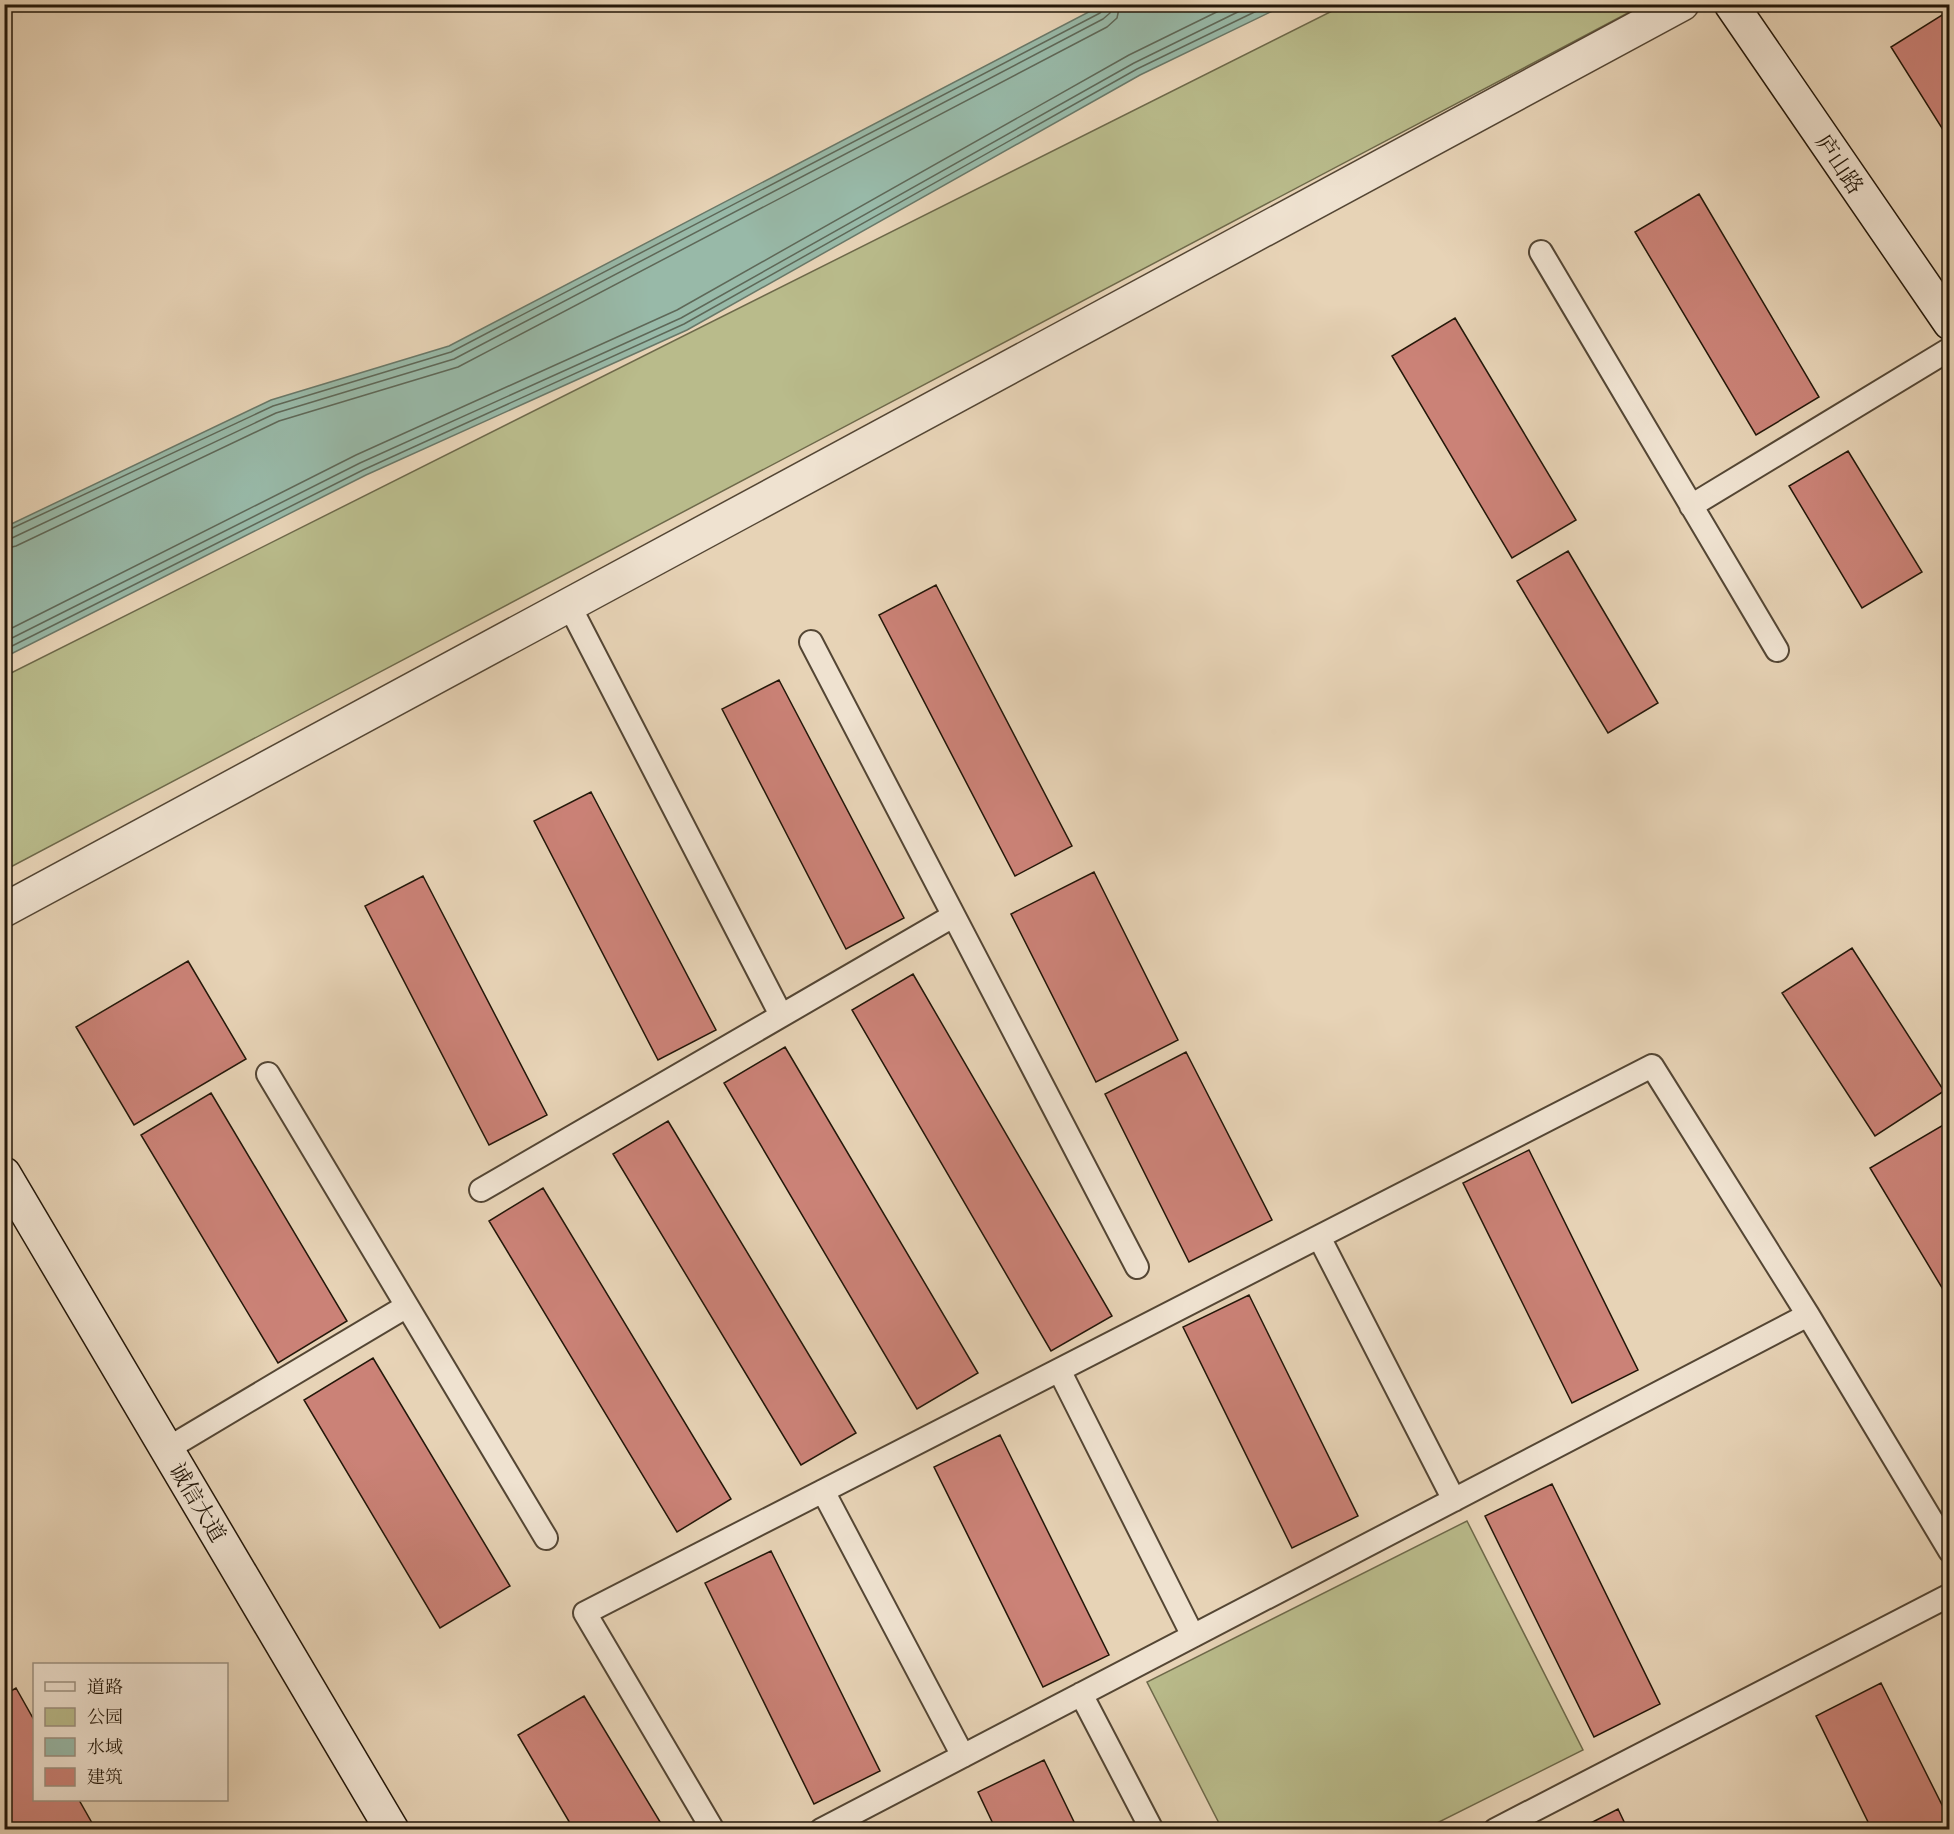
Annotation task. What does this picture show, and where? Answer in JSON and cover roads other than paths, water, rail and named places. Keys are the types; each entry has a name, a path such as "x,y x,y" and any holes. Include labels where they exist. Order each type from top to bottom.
{"street":[{"path":"4,910 1682,4"},
{"name":"庐山路","path":"1731,4 1950,323"},
{"name":"诚信大道","path":"4,1174 392,1830"}],"lane":[{"path":"1542,252 1777,650"},
{"path":"1691,506 1950,350"},
{"path":"569,605 781,1016"},
{"path":"811,642 1137,1267"},
{"path":"482,1190 953,916"},
{"path":"713,1830 585,1613 1652,1066 1808,1315 1950,1551"},
{"path":"268,1074 546,1538"},
{"path":"1319,1237 1454,1500"},
{"path":"167,1449 407,1306"},
{"path":"822,1830 1808,1315"},
{"path":"1059,1370 1193,1636"},
{"path":"824,1491 963,1756"},
{"path":"1495,1830 1950,1595"},
{"path":"1081,1694 1152,1830"}],"water":[{"path":"1102,5 1285,5 1140,75 687,330 366,475 5,657 5,527 271,400 449,346"}]}
